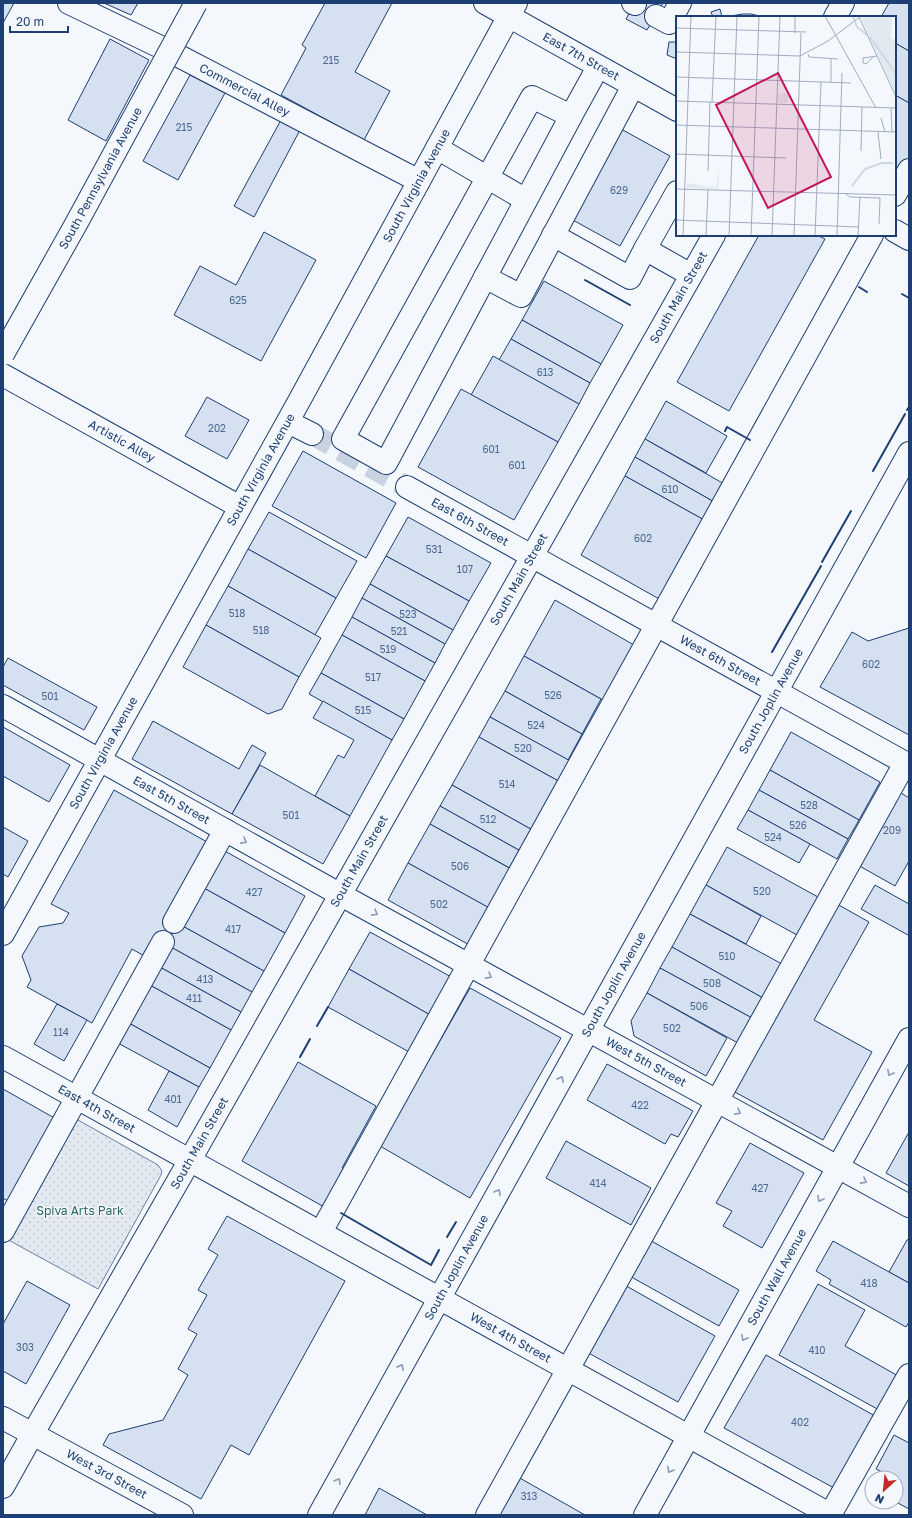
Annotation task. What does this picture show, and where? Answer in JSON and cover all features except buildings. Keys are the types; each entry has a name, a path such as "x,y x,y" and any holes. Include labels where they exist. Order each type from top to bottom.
{"street":[{"name":"Commercial Alley","path":"69,3 175,54 419,181"},
{"name":"South Pennsylvania Avenue","path":"3,354 76,224 196,3"},
{"name":"East 7th Street","path":"485,3 513,10 598,67 676,109"},
{"path":"656,16 669,23 680,3"},
{"path":"836,16 843,3"},
{"name":"South Virginia Avenue","path":"3,934 288,422 513,10"},
{"path":"570,116 532,97 489,178 343,439 386,462 570,116 598,67"},
{"path":"485,277 521,296 633,86"},
{"path":"437,148 526,200"},
{"path":"896,193 909,170"},
{"path":"553,235 630,278 676,194"},
{"path":"896,232 909,239"},
{"name":"South Main Street","path":"3,1487 341,895 713,236"},
{"path":"321,1232 871,236"},
{"path":"645,249 691,275"},
{"name":"Artistic Alley","path":"3,375 240,507"},
{"path":"288,422 312,434"},
{"name":"South Joplin Avenue","path":"319,1515 909,453"},
{"name":"East 6th Street","path":"407,487 532,556"},
{"name":"West 6th Street","path":"532,556 907,764"},
{"name":"East 5th Street","path":"3,706 341,895"},
{"path":"487,1515 717,1101 907,764"},
{"path":"174,922 225,830"},
{"name":"West 5th Street","path":"341,895 909,1206"},
{"path":"3,1231 163,942"},
{"name":"South Wall Avenue","path":"645,1515 909,1039"},
{"name":"East 4th Street","path":"3,1057 190,1160"},
{"name":"West 4th Street","path":"190,1160 689,1436 819,1512"},
{"path":"819,1512 909,1375"},
{"name":"West 3rd Street","path":"3,1418 171,1512"}],"green space":[{"name":"Spiva Arts Park","path":"71,1116 158,1165 162,1171 98,1289 3,1237"}],"tunnel":[{"path":"312,434 407,487"}],"wall":[{"path":"585,280 630,305"},
{"path":"859,287 867,292"},
{"path":"902,294 909,298"},
{"path":"873,471 905,414"},
{"path":"725,431 727,427 750,440"},
{"path":"822,562 851,511"},
{"path":"772,652 821,566"},
{"path":"317,1026 328,1007"},
{"path":"300,1057 310,1039"},
{"path":"341,1213 431,1265 439,1250"},
{"path":"447,1237 456,1222"}]}
